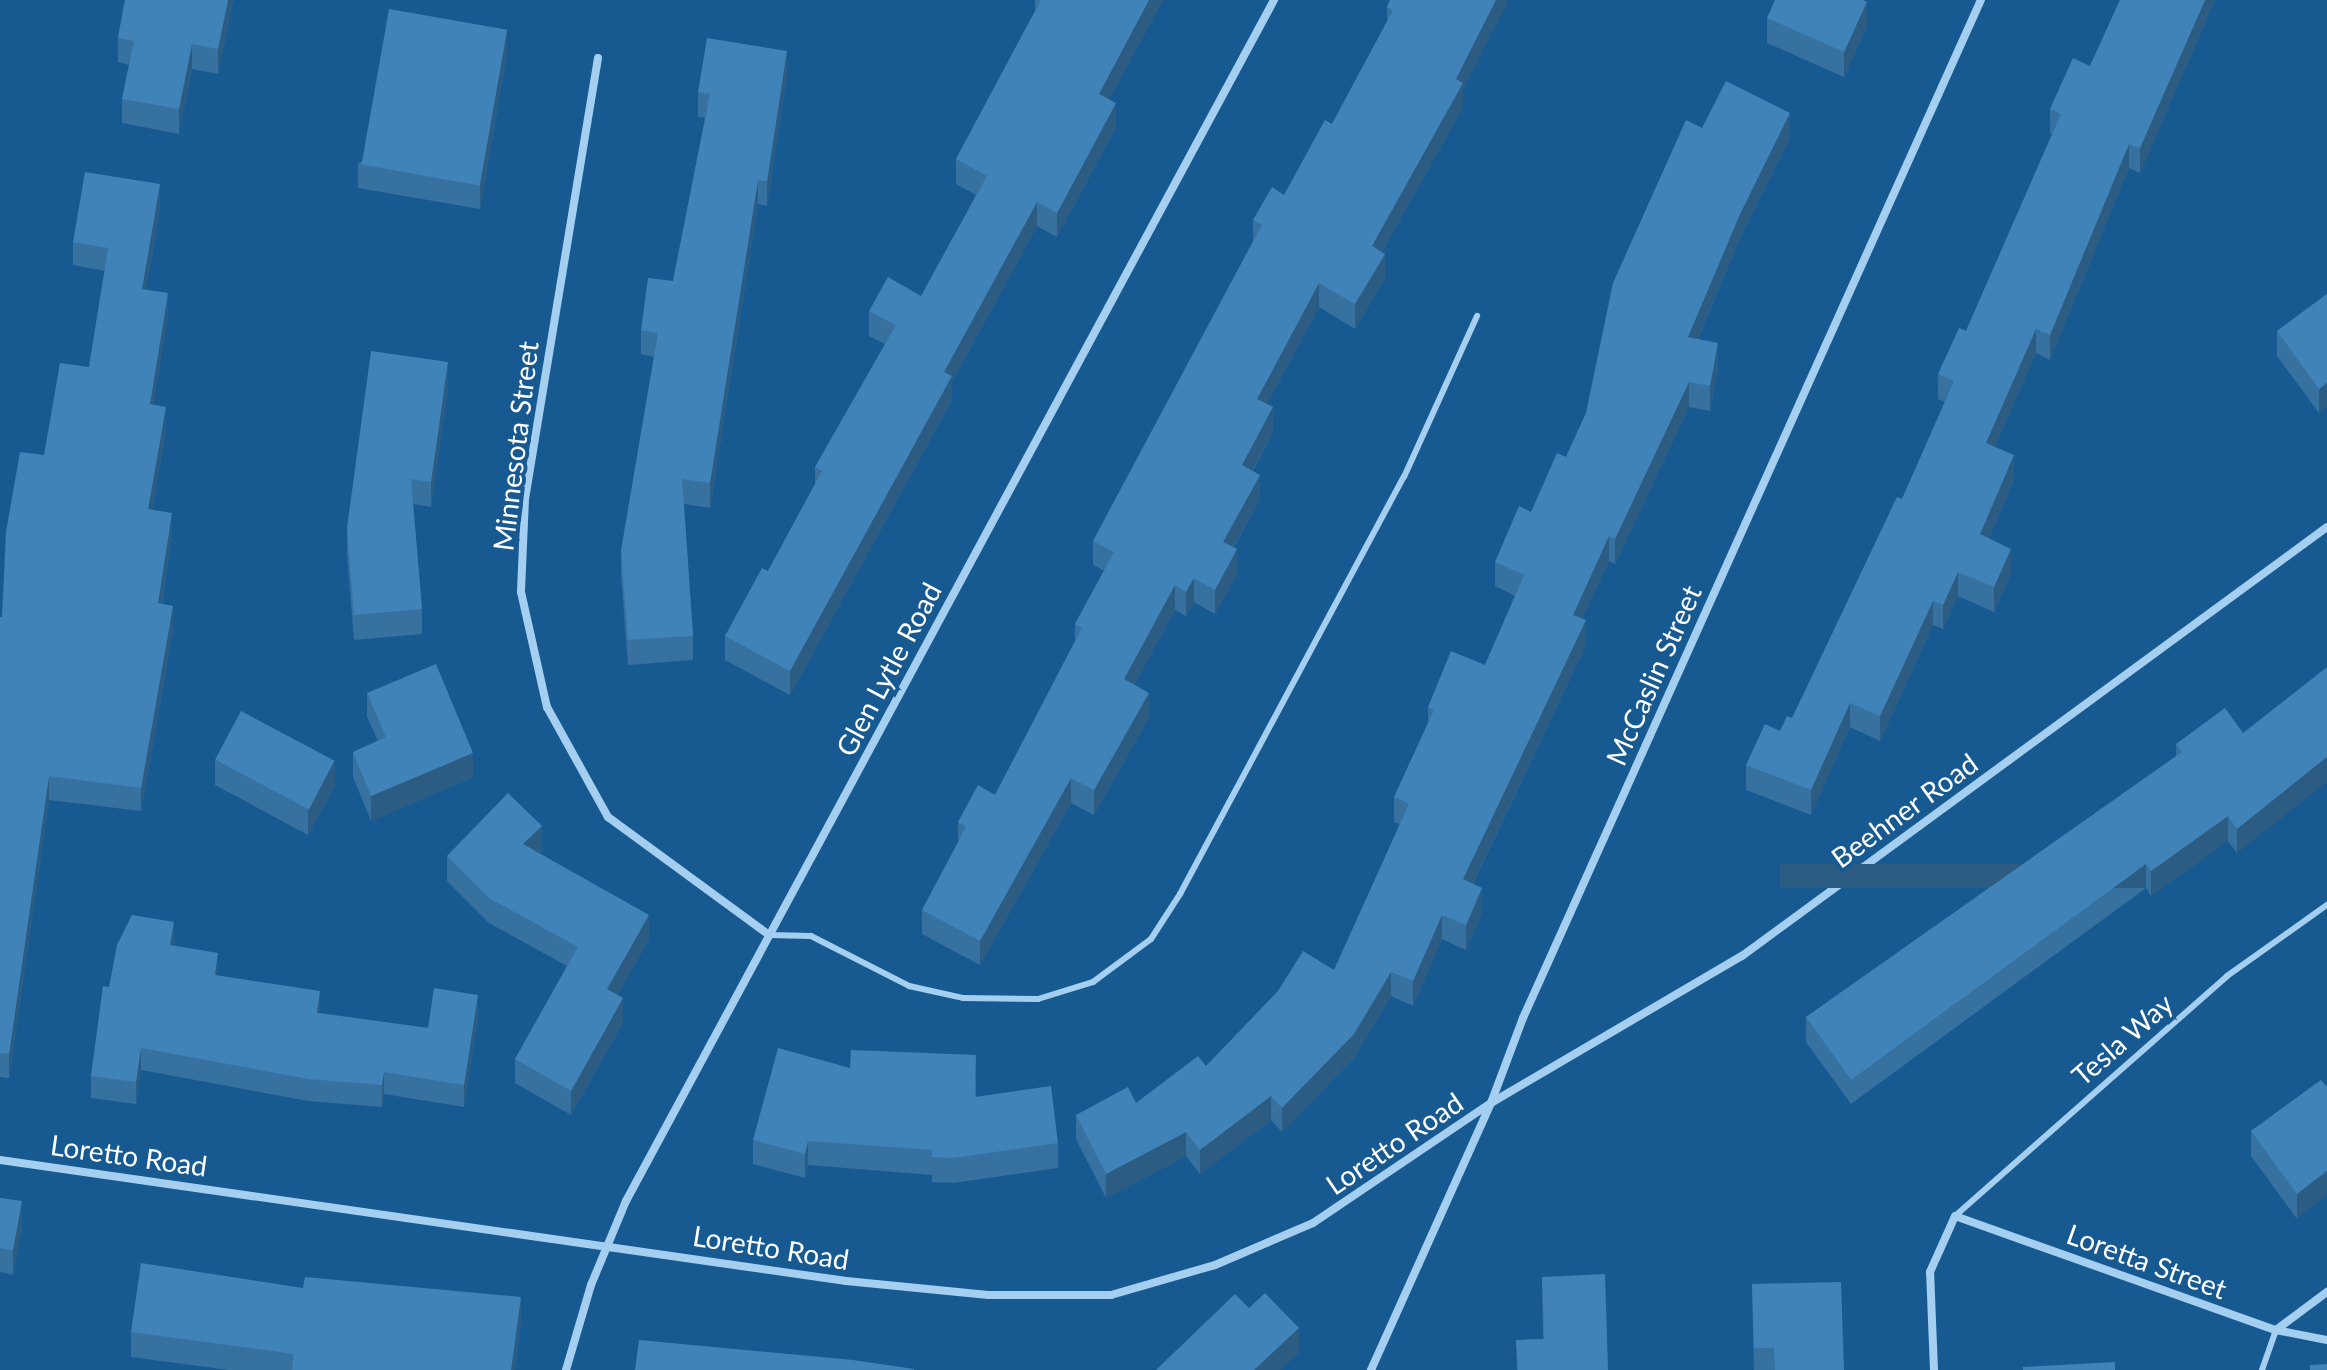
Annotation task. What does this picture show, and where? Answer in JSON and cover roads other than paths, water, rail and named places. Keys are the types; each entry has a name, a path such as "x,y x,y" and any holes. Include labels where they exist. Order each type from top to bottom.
{"street":[{"name":"Glen Lytle Road","path":"566,1370 607,1245 769,935 1274,0"},
{"name":"McCaslin Street","path":"1371,1370 1491,1103 1523,1018 1981,0"},
{"name":"Minnesota Street","path":"598,58 525,499 521,592 547,707 608,817 769,935"},
{"name":"Beehner Road","path":"1491,1103 1742,956 2327,527"},
{"name":"Loretto Road","path":"0,1160 909,1287 988,1295 1111,1295 1215,1265 1313,1223 1491,1103"},
{"name":"Loretta Street","path":"1955,1216 2276,1330 2327,1340"},
{"path":"1934,1370 1930,1272 1955,1216"},
{"path":"2276,1330 2327,1292"}],"lane":[{"path":"769,935 811,936 909,986 963,998 1038,999 1093,982 1151,939 1243,776 1404,477 1477,316"},
{"name":"Tesla Way","path":"1955,1216 2227,976 2327,905"},
{"path":"2262,1370 2276,1330"}]}
